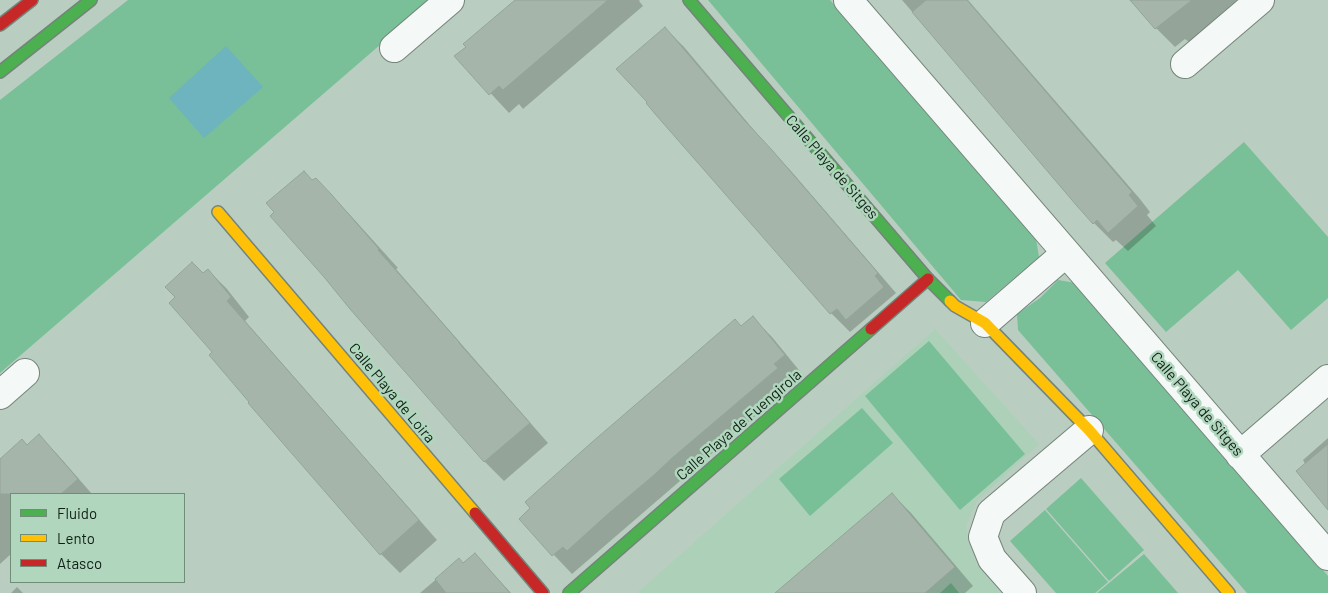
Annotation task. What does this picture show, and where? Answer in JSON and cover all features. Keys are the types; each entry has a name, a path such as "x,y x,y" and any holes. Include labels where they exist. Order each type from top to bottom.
{"street":[{"path":"0,25 32,0"},
{"path":"0,72 91,0"},
{"path":"394,48 450,0"},
{"name":"Calle Playa de Sitges","path":"689,0 928,279 955,306 985,323 1089,430 1229,593"},
{"name":"Calle Playa de Sitges","path":"848,0 1328,556"},
{"path":"1185,64 1260,0"},
{"name":"Calle Playa de Loira","path":"218,212 543,593"},
{"path":"985,323 1066,253"},
{"name":"Calle Playa de Fuengirola","path":"569,593 928,279"},
{"path":"0,395 25,373"},
{"path":"1240,454 1328,378"},
{"path":"1022,593 992,559 983,537 991,513 1089,430"}],"shaded area":[{"path":"935,329 1039,444 977,501 966,526 968,542 977,565 1001,593 637,593"}],"green space":[{"path":"128,0 432,0 0,373 0,100"},
{"path":"708,0 830,0 1036,239 1039,257 986,302 961,300"},
{"path":"1244,142 1328,237 1328,298 1291,330 1238,270 1166,332 1105,263"},
{"path":"1058,280 1076,283 1328,576 1328,593 1247,593 1018,330 1017,314 1040,298"},
{"path":"929,341 1025,454 960,510 865,396"},
{"path":"862,408 893,443 810,516 779,479"},
{"path":"1081,478 1144,550 1109,581 1046,509"},
{"path":"1045,510 1108,582 1095,593 1056,593 1010,541"},
{"path":"1144,554 1178,593 1097,593"},
{"path":"951,583 959,593 940,593"}],"water":[{"path":"226,46 263,87 204,138 169,98"}],"building":[{"path":"515,0 608,0 503,90 499,86 489,95 454,56 466,47 463,44"},
{"path":"926,0 967,0 1132,192 1129,195 1138,206 1108,233 1097,220 1093,224 1077,206 912,12"},
{"path":"1130,0 1192,0 1155,29"},
{"path":"665,27 878,273 875,276 884,287 846,320 837,309 830,314 656,115 647,102 616,69"},
{"path":"304,171 312,180 316,178 332,195 530,423 484,462 270,216 274,212 266,203"},
{"path":"192,262 203,273 208,269 231,297 227,301 419,520 380,555 248,403 209,355 212,352 169,303 175,297 165,287"},
{"path":"753,316 785,355 774,364 778,368 567,551 563,547 552,556 519,519 530,508 525,502 735,319 741,326"},
{"path":"39,434 78,479 62,493 0,494 0,459 22,439 27,445"},
{"path":"1328,444 1328,510 1296,471"},
{"path":"892,493 955,567 925,593 775,593"},
{"path":"475,553 510,593 446,593 435,579 459,558 463,563"}],"traffic: fast":[{"path":"0,72 91,0"},
{"path":"689,0 928,279 950,301"},
{"path":"569,593 871,329"}],"traffic: slow":[{"path":"218,212 475,513"},
{"path":"950,301 955,306 985,323 1089,430 1229,593"}],"traffic: jam":[{"path":"0,25 32,0"},
{"path":"871,329 928,279"},
{"path":"475,513 543,593"}]}
